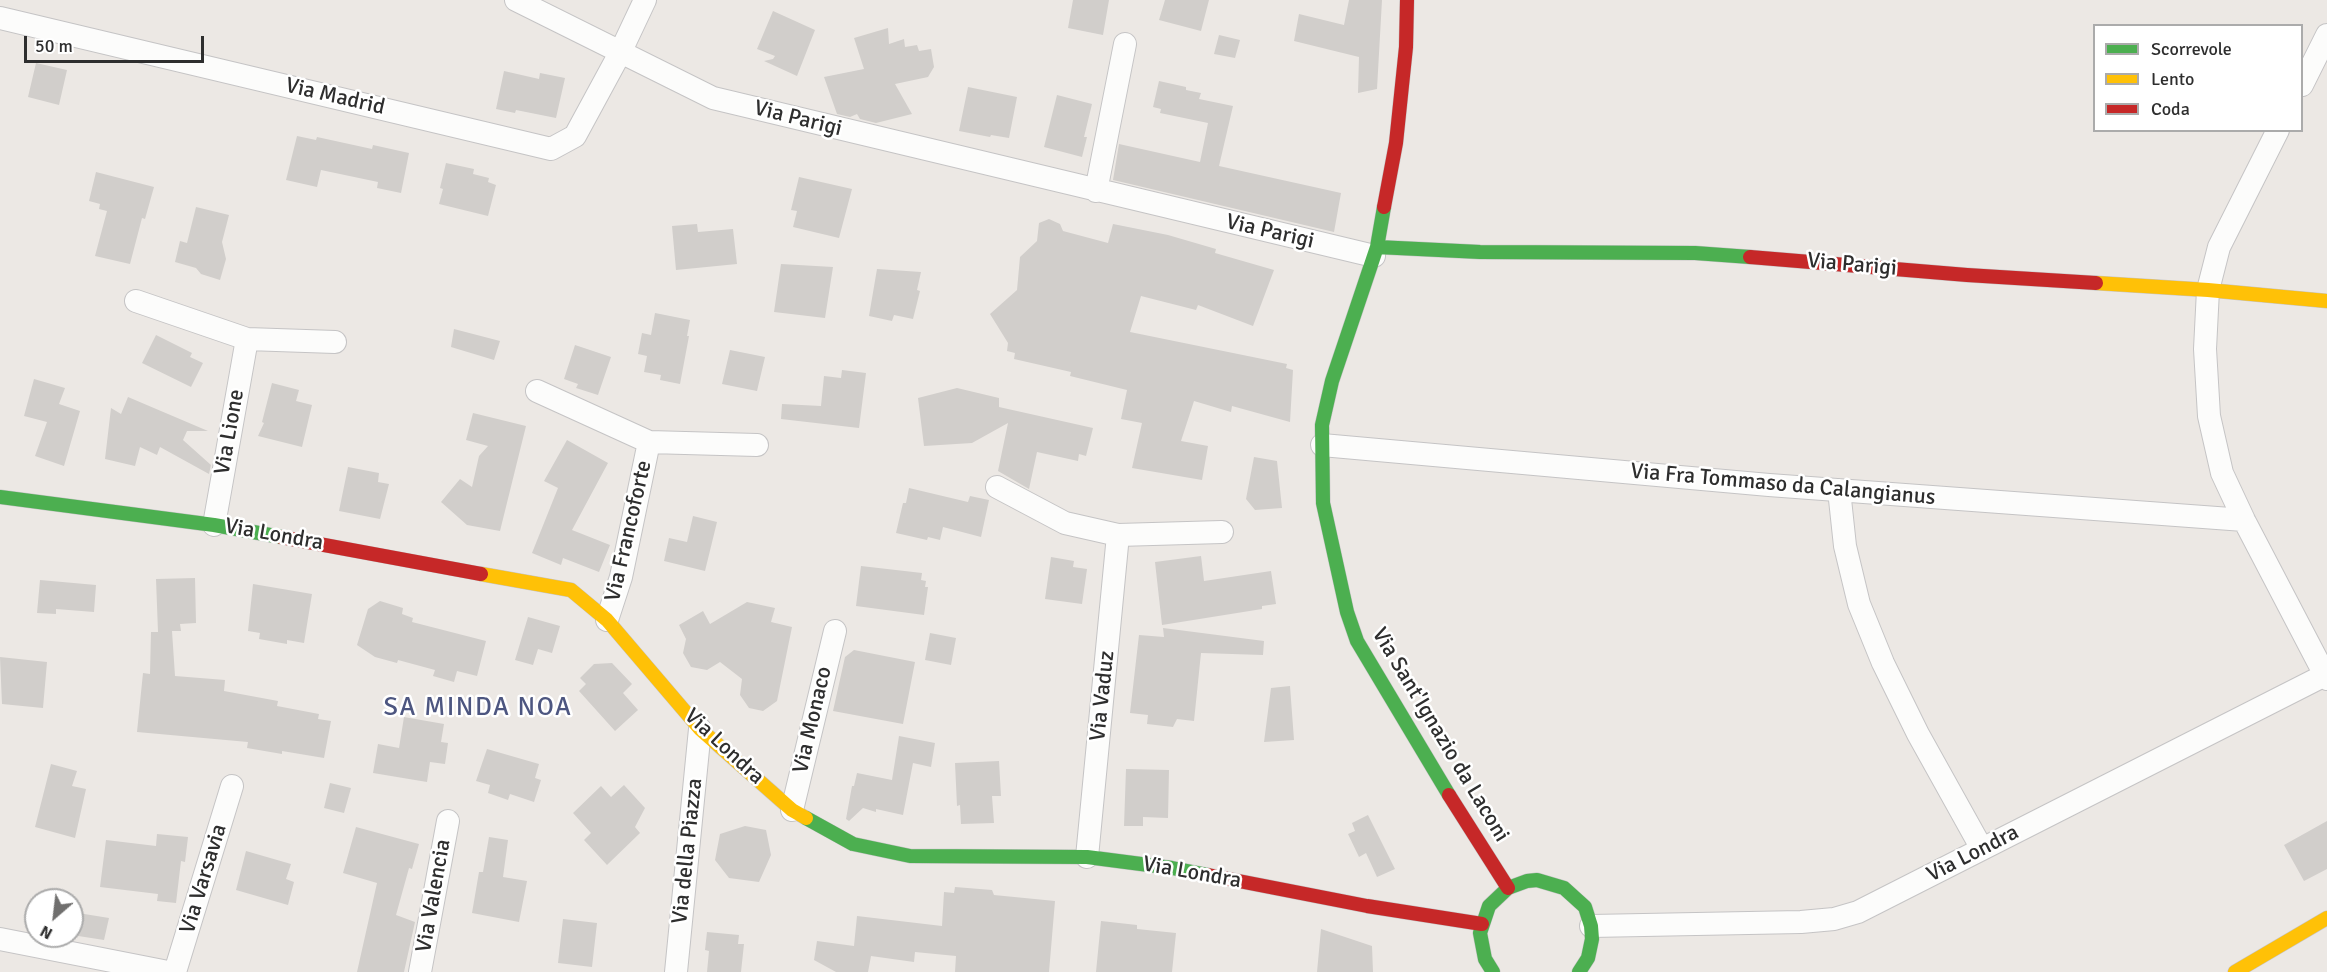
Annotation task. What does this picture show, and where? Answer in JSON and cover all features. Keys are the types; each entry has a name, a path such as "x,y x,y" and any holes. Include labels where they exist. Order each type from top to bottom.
{"street":[{"name":"Via Parigi","path":"516,0 713,99 1096,191 1376,251 1695,253 1967,275 2208,290 2327,301"},
{"name":"Via Madrid","path":"0,18 550,148 575,136 620,53 645,0"},
{"name":"Via Sant'Ignazio da Laconi","path":"1407,0 1406,47 1395,143 1376,251 1332,381 1322,425 1323,503 1347,612 1358,641 1436,774 1508,888"},
{"path":"2313,73 2327,35"},
{"path":"1096,191 1125,44"},
{"path":"2277,132 2219,247 2208,290 2205,349 2210,416 2222,473 2244,520 2326,676"},
{"path":"136,301 247,339 335,342"},
{"name":"Via Lione","path":"214,525 247,339"},
{"name":"Via Francoforte","path":"537,391 649,442 757,445"},
{"name":"Via Francoforte","path":"607,620 621,577 649,442"},
{"name":"Via Fra Tommaso da Calangianus","path":"1322,445 1839,490 2244,520"},
{"path":"997,487 1065,523 1118,534 1222,532"},
{"path":"1839,490 1845,546 1863,613 1883,663 1918,734 1982,849"},
{"name":"Via Londra","path":"0,497 214,525 571,590 607,620 700,729 792,810 853,844 910,855 1087,857 1172,868 1368,906 1482,924"},
{"name":"Via Vaduz","path":"1087,857 1118,534"},
{"name":"Via Monaco","path":"792,810 835,631"},
{"name":"Via Londra","path":"1592,926 1834,919 1858,912 2326,676"},
{"name":"Via della Piazza","path":"676,972 700,729"},
{"name":"Via Varsavia","path":"175,972 232,786"},
{"name":"Via Valencia","path":"420,972 448,821"},
{"path":"1493,972 1481,947 1482,924 1489,906 1508,888 1537,880 1564,888 1574,894 1585,908 1592,926 1591,949 1579,972"},
{"path":"2235,972 2327,918"},
{"path":"0,939 168,972"}],"building":[{"path":"1073,0 1109,0 1103,35 1068,28"},
{"path":"1165,0 1209,0 1201,31 1159,20"},
{"path":"1349,0 1382,0 1377,89 1358,93 1359,57 1294,41 1299,14 1344,25"},
{"path":"773,11 815,30 797,76 764,61 773,59 775,56 757,49"},
{"path":"888,28 889,44 904,39 905,47 917,45 919,51 931,49 934,67 928,77 895,84 912,114 876,123 860,119 857,114 850,117 837,114 824,77 864,69 854,38"},
{"path":"1219,35 1240,40 1235,58 1214,54"},
{"path":"36,63 67,70 59,105 28,97"},
{"path":"504,71 539,79 540,73 565,78 556,118 516,110 515,113 496,109"},
{"path":"1159,81 1201,93 1199,99 1233,106 1219,166 1341,193 1334,232 1113,180 1119,144 1200,162 1208,123 1160,113 1161,109 1153,107"},
{"path":"968,87 1017,97 1009,138 959,131"},
{"path":"1057,95 1092,104 1082,157 1044,147"},
{"path":"297,136 316,140 317,137 372,149 373,145 409,153 401,193 377,188 378,182 321,170 317,187 286,180"},
{"path":"446,163 474,169 473,174 489,178 488,182 496,185 488,216 439,204"},
{"path":"96,172 154,187 145,219 142,218 130,264 95,256 107,211 99,209 100,204 89,201"},
{"path":"799,177 852,189 839,238 793,227 797,211 791,210"},
{"path":"196,207 229,215 222,242 226,259 220,280 201,274 196,268 175,262 180,241 187,243"},
{"path":"1049,219 1060,224 1063,231 1108,243 1113,224 1168,235 1216,249 1215,253 1274,270 1253,326 1198,305 1196,310 1141,296 1130,332 1287,364 1286,368 1293,370 1290,422 1232,406 1231,412 1194,401 1181,441 1208,446 1202,480 1132,468 1142,423 1121,419 1127,390 1070,376 1071,372 1014,359 1015,353 1007,351 1008,343 990,314 1017,290 1020,257 1037,241 1039,223"},
{"path":"697,224 698,232 733,229 737,264 676,270 672,226"},
{"path":"781,264 833,267 825,318 774,312"},
{"path":"877,269 921,272 917,290 920,291 913,319 894,315 892,321 869,316"},
{"path":"655,313 690,320 680,384 660,380 661,375 644,372 647,356 638,354 642,333 651,335"},
{"path":"454,329 500,341 494,360 451,347"},
{"path":"156,335 192,353 190,357 203,363 191,387 142,363"},
{"path":"575,345 611,357 598,395 576,388 578,384 564,379"},
{"path":"730,350 765,357 757,391 722,384"},
{"path":"842,370 866,373 859,428 781,419 782,404 821,406 824,376 841,378"},
{"path":"34,379 65,388 59,404 80,411 64,466 35,456 47,422 24,416"},
{"path":"272,383 299,390 296,401 312,405 302,447 258,436 264,423 262,422"},
{"path":"957,388 999,398 999,407 1093,428 1086,456 1079,454 1078,461 1037,452 1029,489 998,471 1008,423 972,443 924,446 918,398"},
{"path":"128,397 208,431 187,431 183,440 211,465 209,474 160,447 157,455 140,447 135,466 105,459 111,408 121,414"},
{"path":"473,413 526,426 500,531 467,525 441,502 460,479 472,487 479,456 488,446 466,440"},
{"path":"567,440 608,463 572,530 610,545 599,572 563,558 561,565 532,553 558,488 544,481"},
{"path":"1254,457 1277,461 1282,508 1255,510 1246,499"},
{"path":"348,467 379,473 378,482 389,484 380,519 339,511"},
{"path":"909,488 968,502 970,496 989,500 981,537 943,527 940,540 928,537 927,540 896,533"},
{"path":"693,516 717,522 705,571 664,561 669,538 687,542"},
{"path":"1201,556 1204,581 1271,571 1276,604 1262,606 1262,609 1162,625 1155,562"},
{"path":"1051,557 1074,561 1073,567 1087,569 1082,604 1045,599"},
{"path":"861,566 922,573 921,580 926,581 925,587 928,587 924,615 856,606"},
{"path":"195,578 196,623 180,624 181,631 172,631 175,676 225,680 224,691 278,701 277,706 319,714 318,719 331,721 324,758 247,748 248,742 137,732 143,673 150,674 151,632 158,632 156,579"},
{"path":"40,580 96,585 94,612 56,609 56,614 37,613"},
{"path":"253,584 312,594 304,643 287,640 287,644 259,639 260,633 248,631"},
{"path":"380,601 403,608 402,614 413,618 412,622 486,641 477,676 457,671 454,682 433,676 435,670 398,660 397,663 375,657 357,645 368,609"},
{"path":"747,602 775,608 771,622 792,627 777,701 763,711 749,708 740,695 742,679 720,662 707,670 691,667 683,653 686,639 679,625 703,611 710,624"},
{"path":"528,617 560,626 552,653 538,649 533,665 515,660"},
{"path":"1163,628 1264,641 1263,655 1201,653 1194,721 1177,719 1173,727 1147,724 1148,715 1130,713 1139,635 1164,637"},
{"path":"930,633 956,638 951,665 925,660"},
{"path":"854,650 915,662 903,724 833,711 845,657"},
{"path":"0,657 47,662 43,708 2,704"},
{"path":"612,663 632,684 623,693 638,710 615,731 579,691 586,684 580,678 594,664"},
{"path":"1290,686 1294,740 1264,742 1271,688"},
{"path":"404,717 444,724 441,742 448,743 445,764 430,762 427,782 373,773 378,744 399,748"},
{"path":"899,736 935,743 931,767 913,763 903,815 863,808 849,821 846,819 852,786 854,786 857,773 892,780"},
{"path":"487,749 539,764 535,778 541,780 534,802 510,794 508,800 488,793 490,785 476,781"},
{"path":"999,761 1001,796 992,796 994,823 961,824 960,805 957,806 955,763"},
{"path":"51,764 77,771 72,786 86,789 75,838 35,827"},
{"path":"1126,769 1169,770 1168,818 1143,817 1143,826 1124,826"},
{"path":"330,783 351,788 344,813 324,808"},
{"path":"624,785 645,808 635,827 640,833 607,865 584,840 591,833 573,813 601,786 611,797"},
{"path":"1368,815 1395,869 1377,877 1366,853 1359,857 1348,834 1355,831 1352,823"},
{"path":"2327,821 2327,869 2304,881 2284,845"},
{"path":"745,826 766,830 771,855 759,882 729,878 715,860 720,834"},
{"path":"356,827 419,844 412,869 409,868 396,915 415,922 404,972 357,972 377,883 343,873"},
{"path":"157,834 188,837 185,862 181,861 176,903 157,901 158,894 100,887 106,840 156,846"},
{"path":"489,837 508,840 503,877 527,881 519,922 472,913 479,872 483,872"},
{"path":"246,851 291,864 286,879 294,882 288,905 236,890"},
{"path":"955,887 992,890 994,895 1055,901 1049,972 955,972 956,956 915,952 914,962 871,956 868,972 836,972 814,960 817,941 854,946 857,916 942,926 944,892 954,893"},
{"path":"84,914 109,918 104,940 84,937"},
{"path":"563,919 597,923 592,967 558,963"},
{"path":"1101,921 1137,925 1137,929 1176,933 1172,972 1096,972"},
{"path":"1321,929 1372,946 1373,972 1317,972"},
{"path":"707,932 739,935 738,944 744,944 741,972 707,972 709,951 705,950"}],"traffic: fast":[{"path":"1384,207 1377,247 1332,381 1322,425 1323,503 1347,612 1357,641 1449,795"},
{"path":"1377,247 1480,252 1695,253 1750,257"},
{"path":"0,497 214,525 281,537"},
{"path":"806,818 853,844 910,856 1087,857 1208,875"},
{"path":"1493,972 1485,959 1480,933 1489,906 1508,888 1537,880 1564,888 1585,907 1591,926 1592,939 1588,958 1579,972"}],"traffic: slow":[{"path":"2096,283 2327,301"},
{"path":"481,574 571,590 607,620 700,729 792,810 806,818"},
{"path":"2235,972 2327,918"}],"traffic: jam":[{"path":"1384,207 1396,143 1406,47 1407,0"},
{"path":"1750,257 2096,283"},
{"path":"281,537 481,574"},
{"path":"1449,795 1508,888"},
{"path":"1208,875 1367,906 1482,924"}],"district":[{"name":"SA MINDA NOA","path":"478,708"}]}
